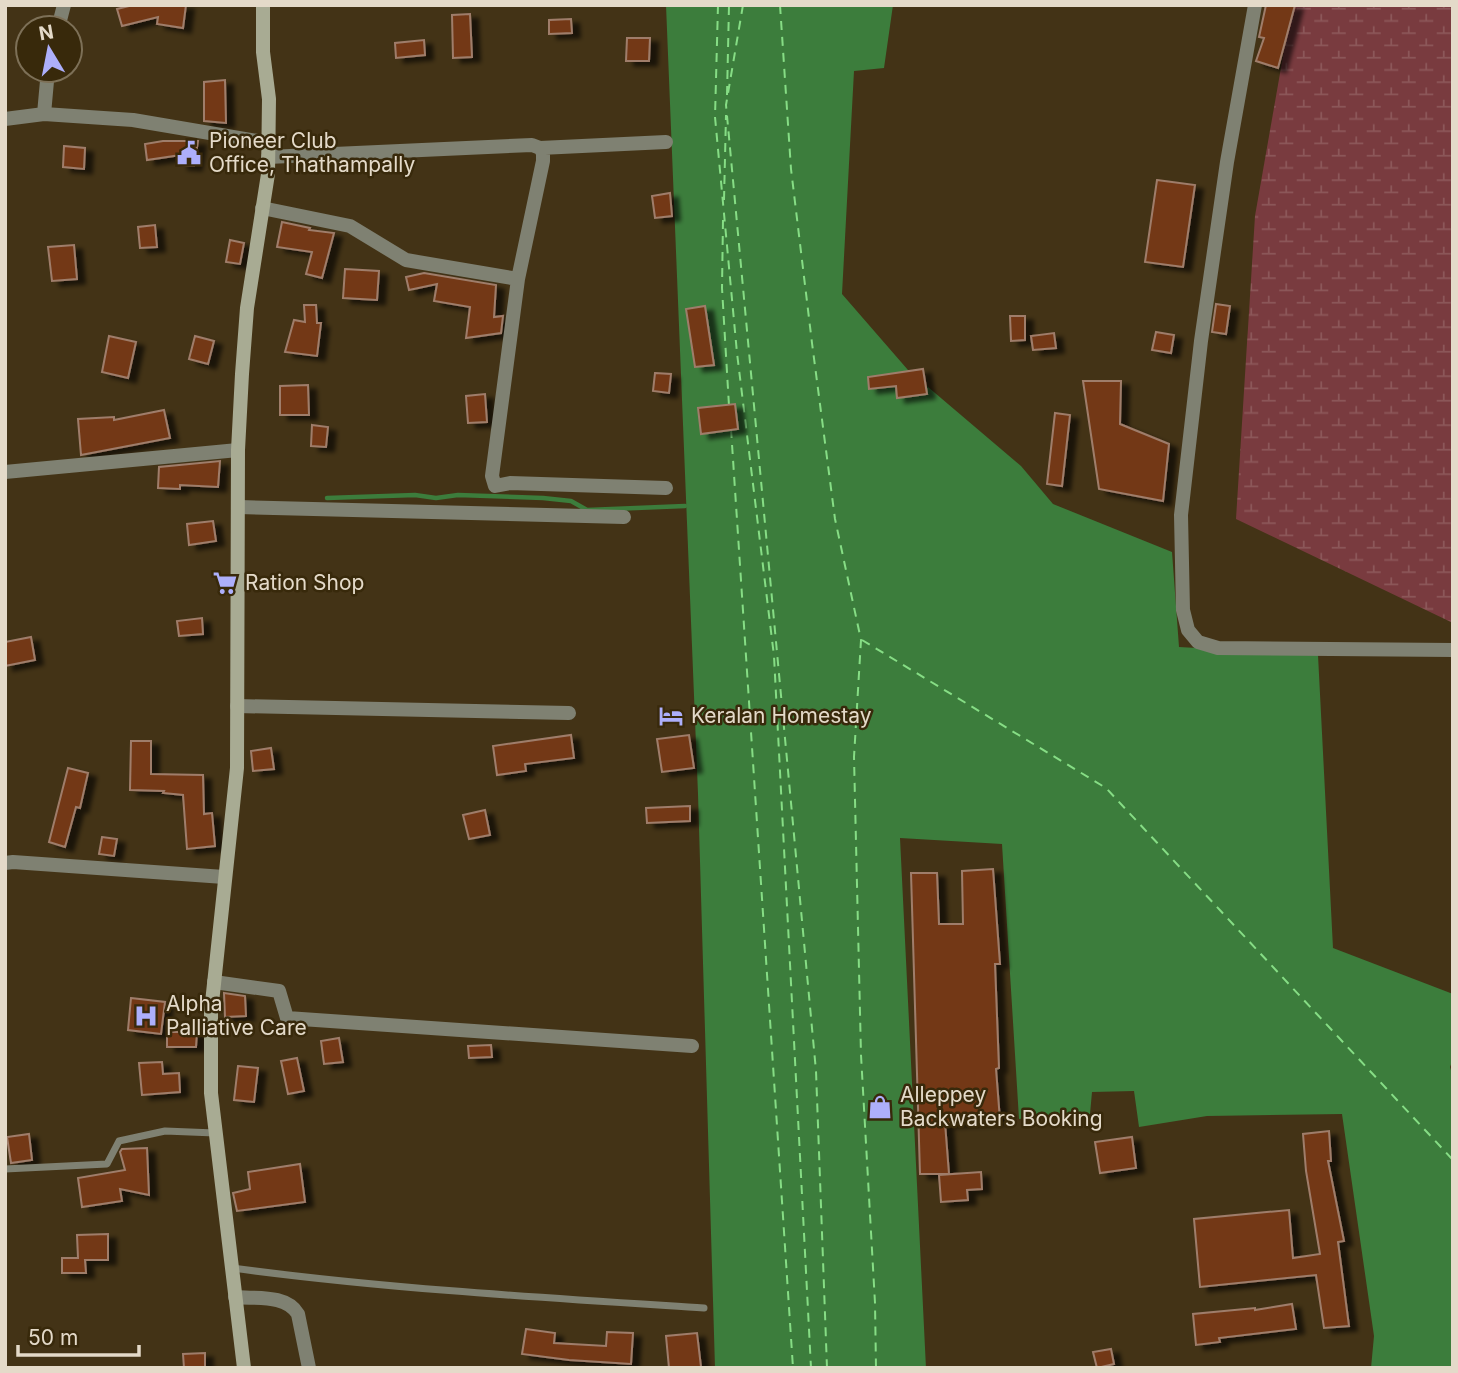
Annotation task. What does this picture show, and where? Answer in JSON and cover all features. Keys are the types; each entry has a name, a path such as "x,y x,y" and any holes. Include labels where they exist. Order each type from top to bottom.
{"main road":[{"path":"244,1368 211,1093 211,1012 237,768 239,450 247,308 269,150 270,99 263,52 263,5"}],"street":[{"path":"1255,5 1227,162 1190,426 1181,514 1183,610 1188,630 1198,642 1218,648 1453,649"},
{"path":"44,114 47,84"},
{"path":"5,119 44,114 133,120 269,150 532,145 540,148 666,142"},
{"path":"540,148 543,160 518,279 492,476 495,486 510,483 666,488"},
{"path":"262,208 350,226 406,260 518,279"},
{"path":"5,472 239,450"},
{"path":"239,507 624,516"},
{"path":"237,706 569,713"},
{"path":"5,863 224,877"},
{"path":"214,982 279,991 287,1018 692,1046"},
{"path":"235,1297 286,1301 293,1306 298,1314 309,1368"}],"lane":[{"path":"5,1169 107,1164 119,1141 164,1131 215,1133"},
{"path":"232,1268 488,1294 704,1308"}],"green space":[{"path":"1292,5 1453,5 1453,623 1236,519 1255,216"}],"shaded area":[{"path":"666,5 893,5 884,68 854,71 842,294 908,370 1021,466 1053,504 1172,552 1179,647 1318,655 1333,948 1453,994 1453,1059 1450,1067 1453,1077 1453,1368 1371,1368 1374,1336 1342,1114 1207,1116 1139,1127 1134,1091 1092,1092 1090,1114 1019,1119 1002,844 900,838 926,1368 715,1368 698,794"}],"building":[{"path":"133,5 186,5 183,28 157,24 158,17 122,26 117,9"},
{"path":"1266,5 1295,5 1278,68 1256,61 1264,38 1259,37"},
{"path":"470,14 472,57 453,58 452,15"},
{"path":"571,19 572,33 549,34 549,20"},
{"path":"627,38 650,38 649,61 626,61"},
{"path":"424,40 425,55 396,58 395,43"},
{"path":"225,80 226,123 204,121 204,82"},
{"path":"198,141 194,166 180,165 181,155 147,160 145,144"},
{"path":"64,146 85,148 84,169 63,167"},
{"path":"1157,180 1195,185 1183,267 1145,262"},
{"path":"670,193 672,216 655,218 652,196"},
{"path":"282,222 310,228 309,230 334,233 322,278 306,274 312,252 277,247"},
{"path":"155,225 157,247 140,248 138,227"},
{"path":"230,240 244,243 240,264 226,262"},
{"path":"74,245 77,279 52,281 48,247"},
{"path":"345,269 379,271 377,300 343,298"},
{"path":"424,273 496,285 494,317 503,316 501,333 466,338 470,307 434,301 437,284 409,290 406,277"},
{"path":"1216,304 1230,306 1226,334 1212,332"},
{"path":"304,305 316,305 317,323 321,323 317,356 285,352 294,320 305,322"},
{"path":"705,306 714,365 695,367 686,309"},
{"path":"1010,316 1025,316 1025,340 1011,341"},
{"path":"1156,332 1174,335 1171,353 1152,350"},
{"path":"1054,333 1056,348 1033,350 1031,336"},
{"path":"109,336 136,342 128,378 102,372"},
{"path":"195,336 214,341 208,364 189,359"},
{"path":"923,369 927,394 897,398 896,386 869,389 868,377"},
{"path":"655,373 671,374 669,393 653,391"},
{"path":"1083,381 1121,381 1120,424 1169,444 1163,501 1099,489"},
{"path":"308,385 309,415 280,415 280,386"},
{"path":"485,394 487,422 468,423 466,396"},
{"path":"735,404 738,429 701,434 698,408"},
{"path":"164,410 170,438 81,455 78,419 114,417 114,420"},
{"path":"1055,413 1070,415 1062,486 1047,484"},
{"path":"312,425 328,427 326,447 311,446"},
{"path":"220,461 218,487 180,485 180,489 158,488 159,467"},
{"path":"213,521 216,541 189,545 187,524"},
{"path":"202,618 203,634 179,636 177,621"},
{"path":"31,637 35,660 5,666 5,642"},
{"path":"571,735 574,758 525,764 526,771 497,775 493,746"},
{"path":"689,735 694,768 662,772 657,739"},
{"path":"131,741 151,741 151,774 203,775 204,814 212,813 215,846 187,849 183,795 163,793 164,791 130,790"},
{"path":"271,748 274,769 253,771 251,751"},
{"path":"68,768 88,773 80,808 76,807 65,847 49,842"},
{"path":"690,806 690,821 647,823 646,808"},
{"path":"485,810 490,835 469,839 463,815"},
{"path":"102,837 117,839 114,856 99,854"},
{"path":"993,869 1000,964 995,964 999,1068 996,1069 1000,1120 945,1123 949,1174 920,1174 911,873 937,873 939,924 963,924 962,871"},
{"path":"224,993 245,996 246,1016 225,1017"},
{"path":"131,998 165,1002 161,1034 128,1030"},
{"path":"167,1032 197,1032 196,1047 167,1047"},
{"path":"339,1038 343,1062 324,1064 321,1041"},
{"path":"491,1045 492,1057 469,1058 468,1046"},
{"path":"297,1058 304,1091 288,1094 281,1061"},
{"path":"162,1062 163,1074 179,1073 180,1092 142,1095 139,1063"},
{"path":"238,1066 258,1068 254,1102 234,1100"},
{"path":"1329,1131 1331,1161 1328,1161 1344,1241 1338,1242 1349,1326 1324,1328 1316,1275 1200,1287 1194,1219 1289,1210 1293,1258 1320,1254 1306,1171 1303,1134"},
{"path":"29,1134 32,1160 11,1163 7,1137"},
{"path":"1132,1137 1136,1168 1100,1173 1095,1142"},
{"path":"147,1148 149,1195 120,1189 122,1201 82,1207 78,1178 125,1170 120,1152 122,1149"},
{"path":"300,1164 305,1202 237,1211 233,1193 250,1189 248,1172"},
{"path":"981,1172 982,1189 967,1190 968,1200 941,1202 939,1175"},
{"path":"108,1234 108,1260 85,1260 86,1273 62,1273 62,1258 78,1258 77,1235"},
{"path":"1292,1304 1296,1329 1219,1338 1220,1342 1196,1345 1193,1314 1255,1310"},
{"path":"526,1329 555,1333 554,1343 606,1346 607,1332 633,1333 631,1364 522,1354"},
{"path":"697,1333 701,1367 669,1368 666,1336"},
{"path":"1111,1349 1114,1364 1097,1368 1093,1352"},
{"path":"205,1353 205,1368 184,1368 183,1354"}],"waterway":[{"path":"327,498 415,495 436,498 458,495 543,498 571,501 587,510 685,506"}],"ferry route":[{"path":"718,5 715,117 737,353 774,656 811,1368"},
{"path":"727,95 729,5"},
{"path":"743,5 726,105 816,1071 827,1368"},
{"path":"780,5 791,169 812,343 835,519 861,640 854,757 861,1055 875,1303 876,1368"},
{"path":"724,200 726,115"},
{"path":"723,220 722,288 729,406"},
{"path":"731,429 793,1368"},
{"path":"862,640 1106,788 1453,1160"}],"place":[{"name":"Pioneer Club Office, Thathampally","path":"189,153"},
{"name":"Ration Shop","path":"225,583"},
{"name":"Keralan Homestay","path":"671,716"},
{"name":"Alpha Palliative Care","path":"146,1016"},
{"name":"Alleppey Backwaters Booking","path":"880,1107"}]}
